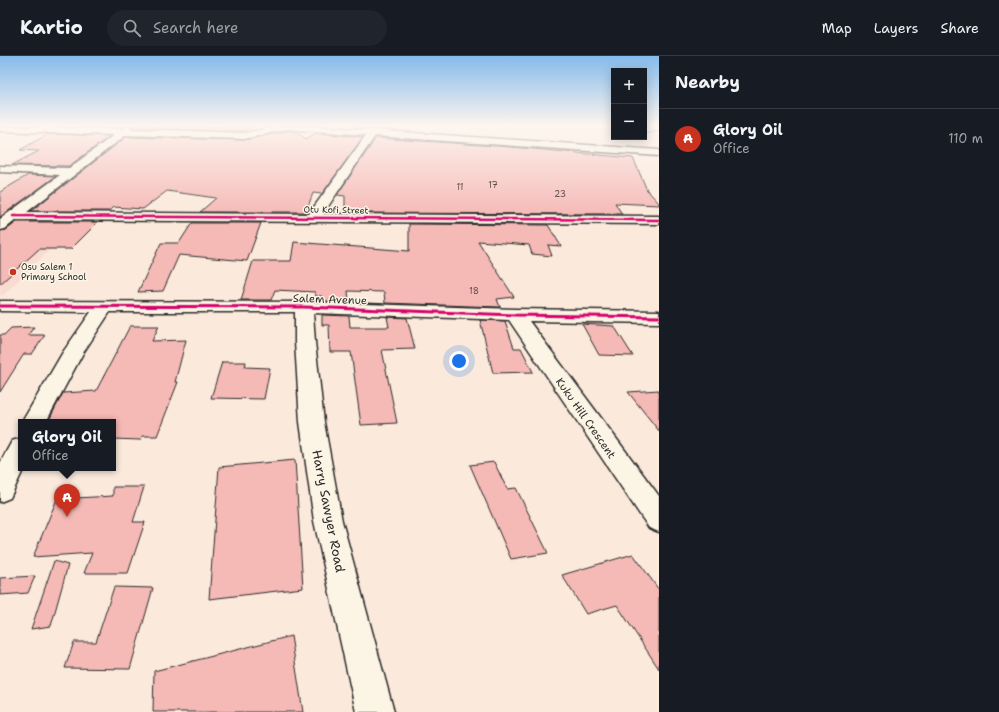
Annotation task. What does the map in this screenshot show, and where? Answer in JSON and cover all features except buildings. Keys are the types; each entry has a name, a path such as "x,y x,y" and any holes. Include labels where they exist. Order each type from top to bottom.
{"street":[{"path":"0,226 92,157"},
{"path":"313,218 356,157"},
{"path":"0,170 72,172"},
{"name":"Otu Kofi Street","path":"13,216 659,220"},
{"name":"Salem Avenue","path":"0,306 304,307 515,316 659,317"},
{"path":"36,419 73,352 104,307"},
{"name":"Harry Sawyer Road","path":"304,307 305,342 312,422 328,521 375,712"},
{"name":"Kuku Hill Crescent","path":"515,316 659,519"},
{"path":"0,490 18,454"}],"shaded area":[{"name":"Osu Salem 1 Primary School","path":"18,220 79,221 3,295 0,295 0,235"}],"cycle path":[{"path":"13,216 659,220"},
{"path":"0,306 304,307 515,315 659,317"}],"place":[{"name":"Osu Salem 1 Primary School","path":"13,272"},
{"name":"Glory Oil","path":"67,517"}]}
